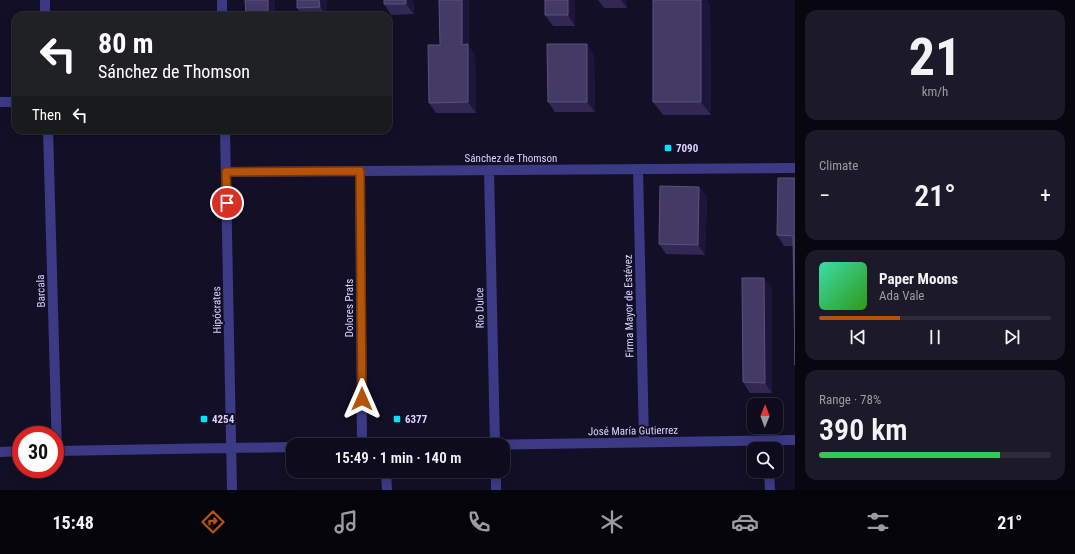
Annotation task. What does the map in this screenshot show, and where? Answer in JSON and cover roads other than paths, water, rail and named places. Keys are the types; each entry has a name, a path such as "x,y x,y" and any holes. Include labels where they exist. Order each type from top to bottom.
{"street":[{"path":"45,0 45,12"},
{"path":"222,0 222,12"},
{"path":"0,102 12,102"},
{"name":"Barcala","path":"48,134 55,426"},
{"name":"Hipócrates","path":"225,134 232,490"},
{"name":"Sánchez de Thomson","path":"226,172 795,168"},
{"name":"Firma Mayor de Estévez","path":"638,169 644,442"},
{"name":"Río Dulce","path":"489,170 495,438"},
{"name":"Dolores Prats","path":"360,171 362,438"},
{"name":"José María Gutierrez","path":"783,442 795,440"},
{"name":"José María Gutierrez","path":"510,445 644,442 747,444"},
{"path":"64,451 286,447"},
{"path":"0,452 12,451"},
{"path":"386,478 387,490"},
{"path":"496,478 496,490"},
{"path":"769,478 770,490"}],"place":[{"name":"7090","path":"668,148"},
{"name":"4254","path":"204,419"},
{"name":"6377","path":"397,419"}]}
